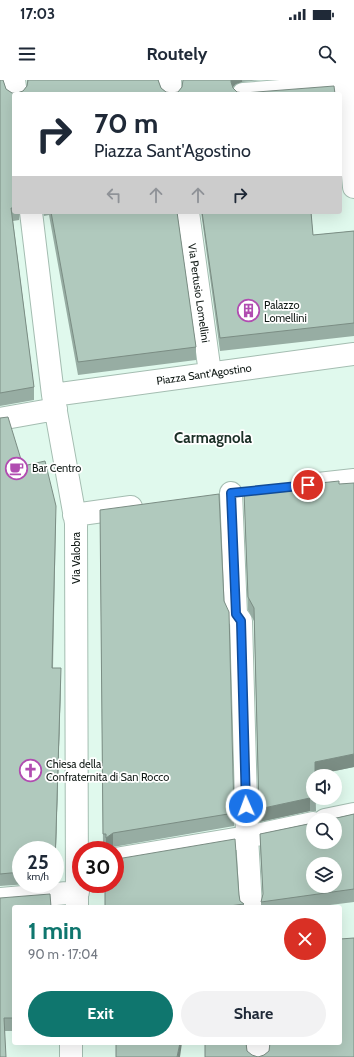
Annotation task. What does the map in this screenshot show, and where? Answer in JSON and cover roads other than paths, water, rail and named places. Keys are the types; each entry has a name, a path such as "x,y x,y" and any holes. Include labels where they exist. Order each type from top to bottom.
{"street":[{"path":"14,80 16,92"},
{"path":"170,80 171,92"},
{"path":"262,92 348,83 354,186"},
{"name":"Via Valobra","path":"31,214 55,402 76,523 79,841"},
{"name":"Via Pertusio Lomellini","path":"188,214 210,373"},
{"name":"Piazza Sant'Agostino","path":"0,419 55,402 210,373 354,354"},
{"path":"292,486 354,480"},
{"path":"251,905 247,837 241,621 236,614 223,494 254,491"},
{"path":"74,515 152,504"},
{"path":"342,816 354,814"},
{"path":"124,858 247,837 306,824"},
{"path":"0,899 77,900"},
{"path":"71,1045 71,1057"},
{"path":"258,1045 258,1057"}],"place":[{"name":"Palazzo Lomellini","path":"248,311"},
{"name":"Bar Centro","path":"16,468"},
{"name":"Chiesa della Confraternita di San Rocco","path":"30,770"}],"district":[{"name":"Carmagnola","path":"213,438"}]}
